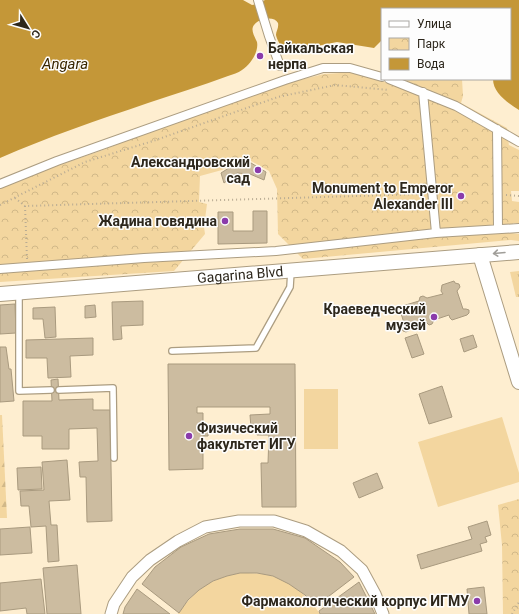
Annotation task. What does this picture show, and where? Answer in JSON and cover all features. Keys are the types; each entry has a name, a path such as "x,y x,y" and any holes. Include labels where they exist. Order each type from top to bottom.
{"street":[{"path":"258,0 280,66"},
{"path":"0,184 57,161 285,80 323,68 350,68 381,77"},
{"path":"392,80 456,106 519,142"},
{"path":"422,92 436,233"},
{"path":"497,129 498,228"},
{"path":"0,269 144,258 276,251 436,233 498,228 519,228"},
{"name":"Gagarina Blvd","path":"0,294 519,252"},
{"path":"480,255 519,382"},
{"path":"111,614 114,604 132,577 150,560 178,541 205,527 239,521 274,521 306,531 341,551 362,570 375,594 383,614"}],"lane":[{"path":"172,352 256,348 290,287 291,271"},
{"path":"19,292 20,391 51,390"},
{"path":"59,390 113,388 114,458"}],"path":[{"path":"0,205 86,162 153,141 278,97 335,85 391,90"},
{"path":"15,198 25,206 432,194"},
{"path":"498,194 519,196"},
{"path":"25,206 27,267"},
{"path":"512,614 519,602"}],"green space":[{"path":"356,72 393,85 396,80 462,80 463,96 461,103 507,128 509,146 519,150 519,191 511,191 512,201 519,202 519,223 513,223 512,233 519,234 519,241 511,240 303,259 278,234 277,189 269,171 244,157 222,170 200,176 199,202 207,204 204,227 205,234 174,271 0,282 0,188 156,129 292,82 324,74"},
{"path":"519,271 519,297 516,297 510,272"},
{"path":"304,389 338,389 338,449 304,449"},
{"path":"0,415 2,415 7,518 0,518"},
{"path":"502,417 519,473 519,482 438,507 418,442"},
{"path":"519,499 519,614 503,614 502,545 498,505"},
{"path":"240,573 264,574 286,581 299,590 320,614 178,614 191,598 204,586 220,578"}],"water":[{"name":"Angara","path":"0,0 243,0 252,5 258,4 265,0 519,0 519,110 498,93 493,80 511,80 511,8 381,8 381,41 374,48 337,42 287,52 284,51 279,43 276,34 278,23 273,19 259,21 252,29 257,42 257,50 251,62 239,72 73,129 0,158"}],"building":[{"path":"251,163 266,172 264,180 250,174 237,173 224,183 221,173 235,164"},
{"name":"Жадина говядина","path":"253,211 267,211 267,243 218,244 218,212 233,212 233,231 253,231"},
{"path":"454,281 455,283 459,284 460,287 457,291 463,309 469,310 467,315 452,320 449,315 434,320 432,324 429,325 426,322 410,327 410,330 406,332 403,331 401,326 404,323 399,307 419,301 420,297 423,296 427,298 443,294 441,291 442,285"},
{"path":"143,301 143,325 121,326 122,339 113,340 112,302"},
{"path":"15,304 16,333 0,334 0,305"},
{"path":"95,305 96,317 85,318 85,306"},
{"path":"55,307 56,337 45,338 43,319 33,319 33,308"},
{"path":"417,334 424,354 412,358 405,338"},
{"path":"473,335 477,347 464,352 460,339"},
{"path":"93,338 93,355 70,356 71,377 48,378 47,358 26,358 26,340"},
{"path":"0,347 6,347 9,369 11,369 14,401 0,402"},
{"name":"Физический факультет ИГУ","path":"168,364 295,364 296,507 262,507 261,463 268,463 269,435 257,435 257,428 251,428 250,415 270,414 270,407 197,407 197,413 203,413 203,426 209,426 208,436 203,436 203,469 169,470"},
{"path":"58,379 59,400 93,399 93,410 110,410 112,521 87,522 86,477 80,477 79,462 98,461 97,428 69,429 69,449 42,449 42,436 23,436 23,401 52,401 51,380"},
{"path":"442,386 452,417 429,424 419,394"},
{"path":"67,460 70,500 49,501 51,525 57,525 59,561 48,562 46,526 31,527 29,506 21,506 20,491 44,490 42,462"},
{"path":"41,467 42,489 18,490 17,468"},
{"path":"377,473 383,488 359,498 353,483"},
{"path":"487,521 491,535 485,537 487,542 480,544 482,551 421,569 417,555 472,539 468,527"},
{"path":"30,527 32,553 0,555 0,529"},
{"path":"240,529 273,529 305,538 340,562 354,577 316,606 305,595 289,584 273,576 257,573 240,573 213,581 199,590 188,600 179,613 142,584 155,567 181,547 209,534"},
{"path":"77,565 81,614 47,614 43,568"},
{"path":"41,579 45,614 27,614 26,608 0,611 0,583"},
{"path":"359,582 375,614 320,614 319,611"},
{"name":"Фармакологический корпус ИГМУ","path":"484,587 487,614 469,614 467,589"},
{"path":"137,589 170,614 123,614 125,607"}],"place":[{"name":"Байкальская нерпа","path":"260,56"},
{"name":"Александровский сад","path":"258,170"},
{"name":"Monument to Emperor Alexander III","path":"461,196"},
{"name":"Жадина говядина","path":"225,221"},
{"name":"Краеведческий музей","path":"434,317"},
{"name":"Физический факультет ИГУ","path":"189,436"},
{"name":"Фармакологический корпус ИГМУ","path":"477,601"}]}
